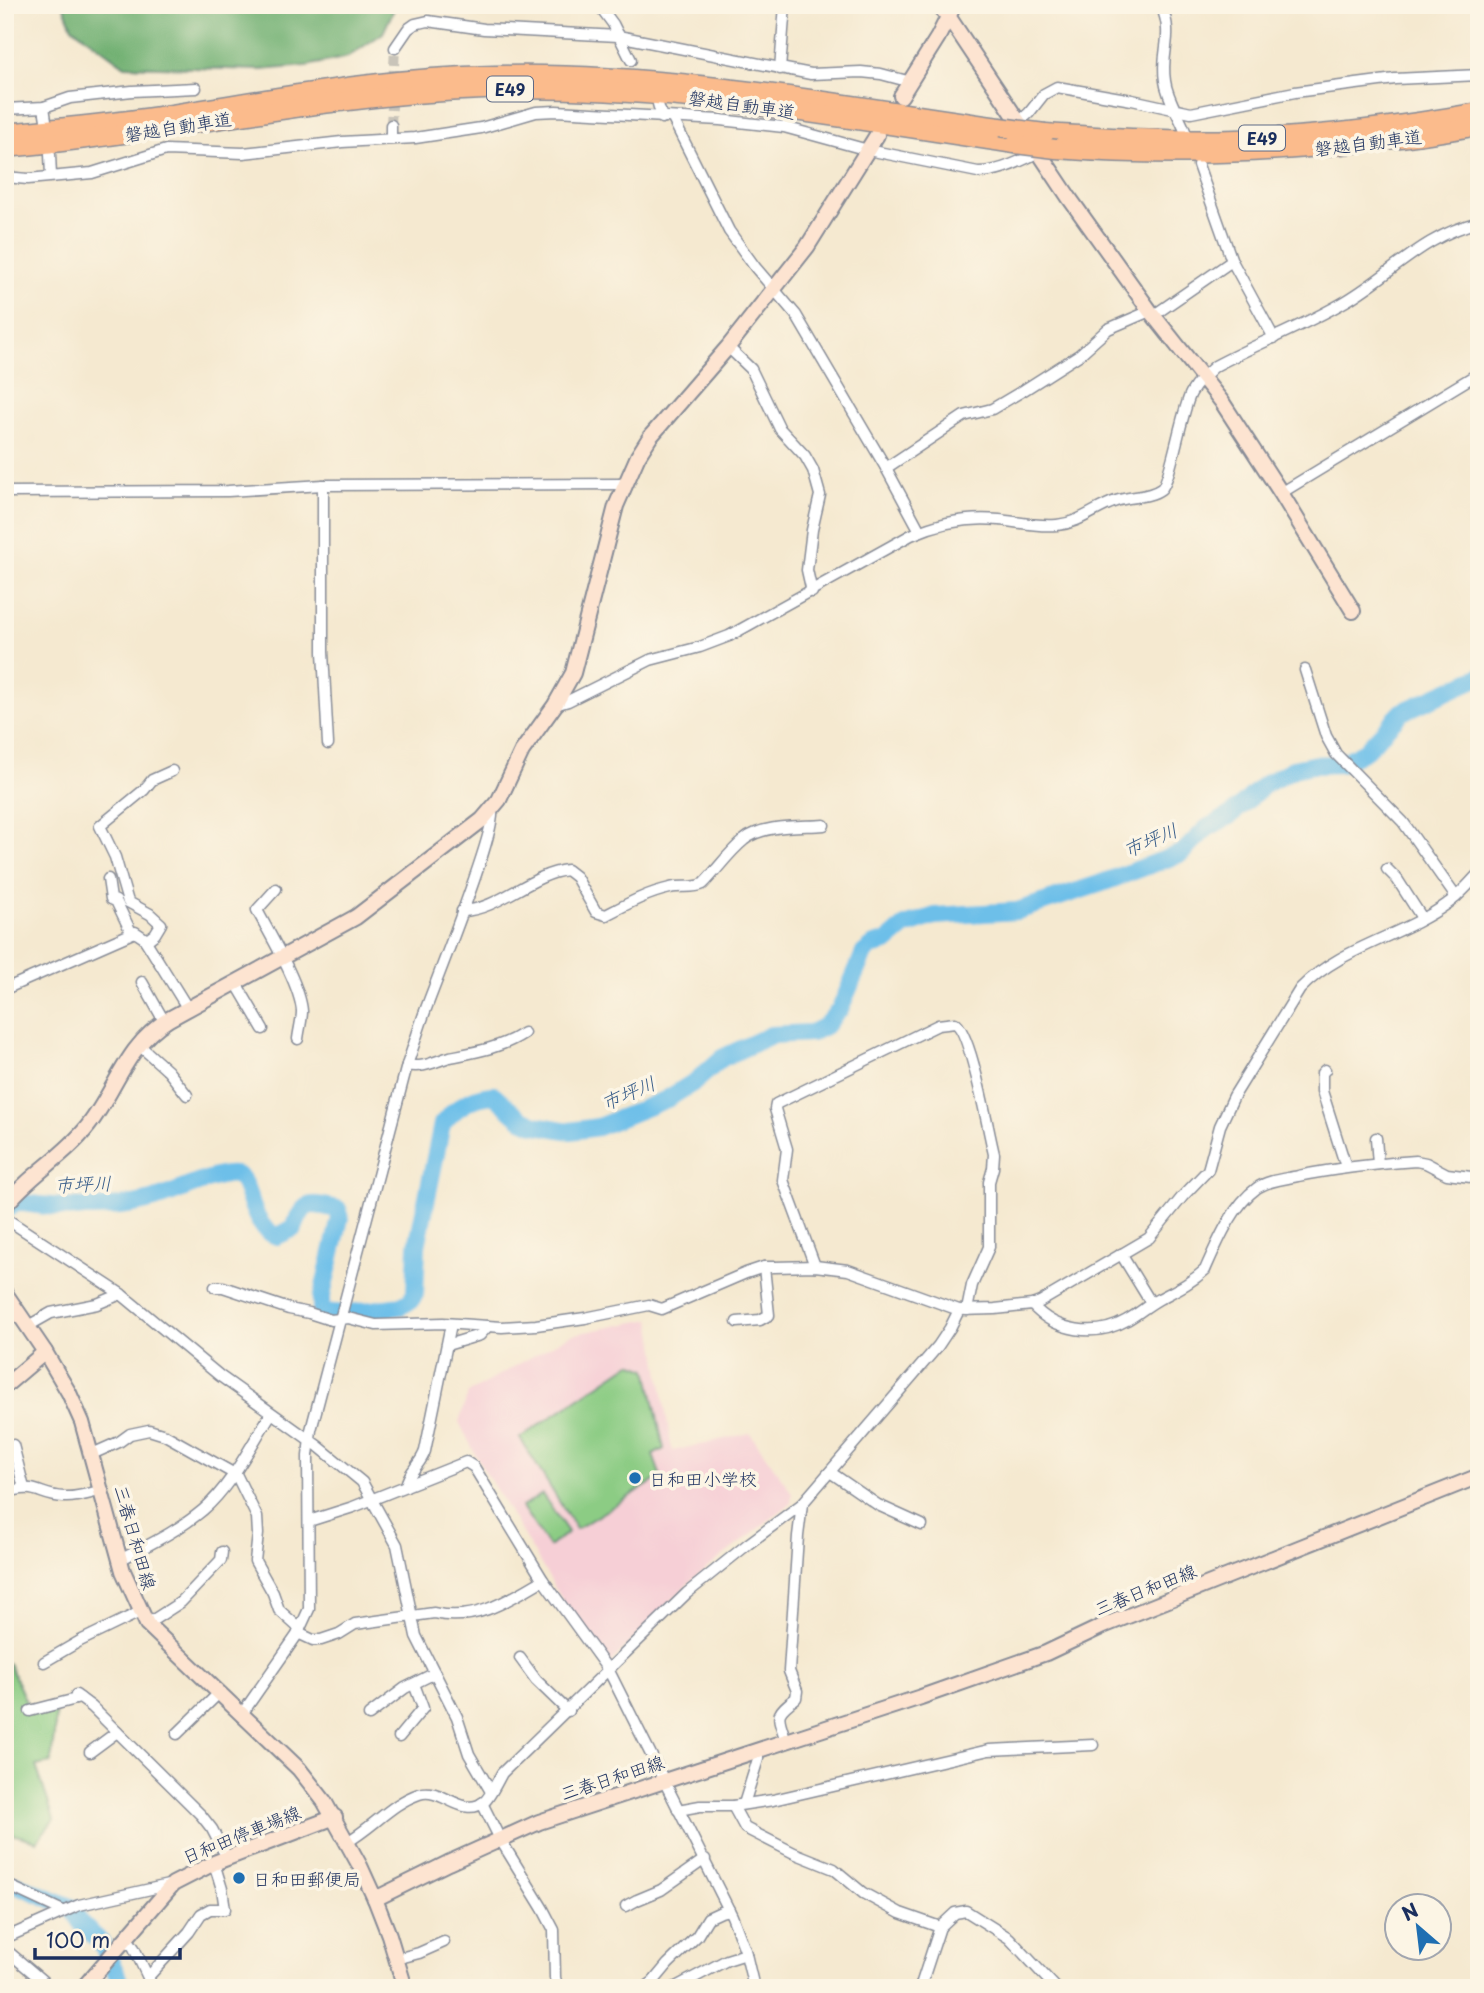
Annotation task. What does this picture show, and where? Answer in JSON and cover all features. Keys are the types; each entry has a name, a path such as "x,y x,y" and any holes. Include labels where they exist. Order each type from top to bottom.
{"highway":[{"name":"磐越自動車道","path":"5,133 135,119 310,91 417,79 512,75 630,77 715,85 1045,133 1148,139 1237,139 1326,133 1479,111"},
{"name":"磐越自動車道","path":"5,148 136,134 378,98 524,89 669,94 1048,151 1148,155 1275,152 1380,142 1479,126"}],"main road":[{"path":"938,5 951,11 1019,122 1048,151 1070,199 1152,313 1222,402 1353,611"},
{"path":"901,96 951,11"},
{"path":"5,1206 19,1189 61,1154 87,1127 138,1044 164,1021 361,913 492,810 522,751 555,705 573,673 616,506 638,456 650,437 728,347 807,247 877,135"},
{"name":"三春日和田線","path":"5,1293 46,1352 73,1403 103,1490 120,1560 144,1618 299,1769 335,1817 375,1899 551,1817 921,1698 1045,1653 1103,1626 1479,1476"},
{"path":"5,1386 46,1352"},
{"name":"日和田停車場線","path":"83,1988 173,1884 220,1860 335,1817"},
{"path":"375,1899 405,1988"}],"street":[{"path":"599,5 631,60"},
{"path":"780,69 785,5"},
{"path":"1161,5 1168,23 1165,81 1185,131"},
{"path":"1474,5 1479,12"},
{"path":"395,48 408,29 428,21 484,29 618,36 811,74 861,72 911,82"},
{"path":"1019,122 1044,94 1057,87 1177,110 1201,112 1280,94 1395,79 1479,75"},
{"path":"5,109 44,107 70,98 95,95 196,88"},
{"path":"658,104 662,118"},
{"path":"44,107 46,120"},
{"path":"5,177 92,173 166,150 243,153 415,138 481,128 536,112 590,111 784,127 868,150 950,167 992,172 1048,151"},
{"path":"673,118 729,231 755,267 796,315 920,531"},
{"path":"391,125 391,139"},
{"path":"50,154 51,176"},
{"path":"1198,165 1232,261 1274,338"},
{"path":"555,705 650,660 729,636 934,525 959,520 996,520 1043,526 1062,525 1081,520 1117,501 1158,491 1167,482 1189,396 1202,377 1225,360 1351,298 1428,243 1455,229 1479,222"},
{"path":"886,468 964,416 995,408 1024,390 1079,355 1108,329 1152,313 1232,261"},
{"path":"728,347 751,369 780,429 805,456 813,470 820,495 807,570 812,592"},
{"path":"1281,493 1479,373"},
{"path":"5,492 228,491 323,485 625,484"},
{"path":"323,485 323,652 328,744"},
{"path":"1305,670 1326,736 1336,754 1403,822 1456,897"},
{"path":"146,942 161,924 150,914 128,902 115,857 100,825 144,790 152,780 172,771"},
{"path":"242,1714 299,1631 309,1609 310,1441 407,1065 490,830 494,817 492,810"},
{"path":"462,911 477,909 540,879 567,870 576,877 596,912 606,915 655,891 683,885 696,887 708,879 745,839 754,834 824,825"},
{"path":"1387,869 1397,879 1422,918"},
{"path":"215,1287 223,1287 289,1310 331,1320 348,1318 376,1325 536,1325 649,1305 662,1309 764,1267 815,1266 848,1270 963,1310 1032,1306 1154,1234 1183,1196 1209,1170 1220,1126 1234,1096 1300,989 1311,978 1341,958 1422,918 1456,897 1479,873"},
{"path":"108,879 111,899 116,901 131,932"},
{"path":"276,889 257,910 282,958 301,1009 298,1039"},
{"path":"5,989 131,932 139,933 146,942 188,1009"},
{"path":"142,982 164,1021"},
{"path":"236,983 263,1029"},
{"path":"347,1842 405,1801 421,1793 434,1792 468,1807 488,1797 502,1773 687,1593 802,1504 938,1346 963,1310 989,1247 989,1182 994,1154 971,1053 962,1030 955,1023 938,1025 776,1104 786,1149 783,1180 815,1266"},
{"path":"407,1065 425,1066 447,1058 471,1054 524,1033"},
{"path":"138,1044 168,1071 187,1095"},
{"path":"1325,1070 1322,1073 1322,1091 1346,1167"},
{"path":"1376,1138 1378,1164"},
{"path":"1032,1306 1063,1326 1086,1331 1115,1326 1191,1282 1205,1270 1232,1218 1258,1188 1270,1182 1346,1167 1422,1162 1447,1174 1479,1178"},
{"path":"5,1218 121,1294 158,1327 362,1482 400,1553 416,1636 457,1717 469,1754 490,1790"},
{"path":"1121,1254 1151,1303"},
{"path":"737,1322 760,1320 769,1315 764,1267"},
{"path":"28,1326 51,1313 97,1304 121,1294"},
{"path":"406,1486 425,1451 451,1324"},
{"path":"447,1345 480,1335 488,1326"},
{"path":"120,1560 205,1508 234,1472 271,1414"},
{"path":"92,1454 130,1434 149,1430 165,1435 234,1472 257,1517 255,1561 279,1610 299,1631 313,1640 339,1634 355,1624 434,1613 446,1617 490,1610 543,1580"},
{"path":"13,1445 23,1488"},
{"path":"309,1521 466,1462 474,1466 543,1580 609,1671 729,1910 746,1954 754,1988"},
{"path":"830,1472 877,1505 922,1525"},
{"path":"5,1493 34,1488 61,1497 103,1490"},
{"path":"786,1741 777,1717 779,1710 796,1698 797,1691 789,1671 797,1536 802,1504"},
{"path":"44,1662 80,1641 181,1602 221,1560 222,1552"},
{"path":"520,1658 536,1680 568,1711"},
{"path":"369,1715 435,1673"},
{"path":"399,1737 424,1708 414,1684"},
{"path":"177,1734 219,1693"},
{"path":"30,1711 78,1697 117,1732 212,1829 220,1860 225,1909 210,1909 201,1914 189,1932 148,1977"},
{"path":"90,1752 117,1732"},
{"path":"678,1810 773,1800 989,1750 1093,1745"},
{"path":"758,1750 758,1759 739,1805 745,1828 794,1853 834,1869 863,1893 900,1913 940,1927"},
{"path":"482,1802 500,1839 554,1930 555,1978 558,1988"},
{"path":"626,1906 661,1890 705,1859"},
{"path":"5,1884 63,1911"},
{"path":"5,1938 63,1911 173,1884"},
{"path":"645,1988 697,1936 708,1918 729,1910"},
{"path":"920,1988 940,1927 955,1913 966,1911 1009,1938 1056,1988"},
{"path":"127,1938 153,1988"},
{"path":"396,1959 444,1942"},
{"path":"5,1949 51,1988"},
{"path":"674,1988 727,1960 746,1954"}],"shaded area":[{"name":"日和田小学校","path":"651,1319 672,1451 750,1433 792,1493 791,1503 692,1580 611,1662 578,1626 480,1463 459,1422 468,1393 570,1335"}],"green space":[{"path":"63,5 396,5 383,33 348,57 307,66 260,70 125,66 72,27"},
{"path":"631,1363 647,1369 664,1449 653,1455 661,1477 576,1529 520,1438"},
{"path":"542,1494 568,1532 549,1547 522,1507"},
{"path":"5,1662 9,1664 27,1704 56,1714 51,1763 36,1766 54,1819 37,1841 5,1832"}],"waterway":[{"name":"市坪川","path":"5,1211 17,1202 71,1207 126,1205 161,1197 212,1178 238,1176 261,1224 277,1236 294,1228 302,1212 310,1205 338,1209 340,1218 321,1300 321,1312 345,1314 401,1306 415,1294 417,1246 442,1124 465,1104 494,1095 520,1118 536,1125 570,1131 598,1127 667,1099 696,1081 722,1058 771,1035 811,1033 825,1026 840,1009 864,953 874,945 886,942 905,926 935,916 1017,911 1182,853 1207,828 1231,815 1264,785 1293,769 1340,764 1365,751 1402,712 1479,677"},
{"path":"15,1884 71,1907 83,1926 100,1941 124,1988"}],"tunnel":[{"path":"391,125 395,48"}],"railway":[{"path":"5,1975 19,1988"}],"place":[{"name":"日和田小学校","path":"635,1478"},
{"name":"日和田郵便局","path":"239,1878"}]}
